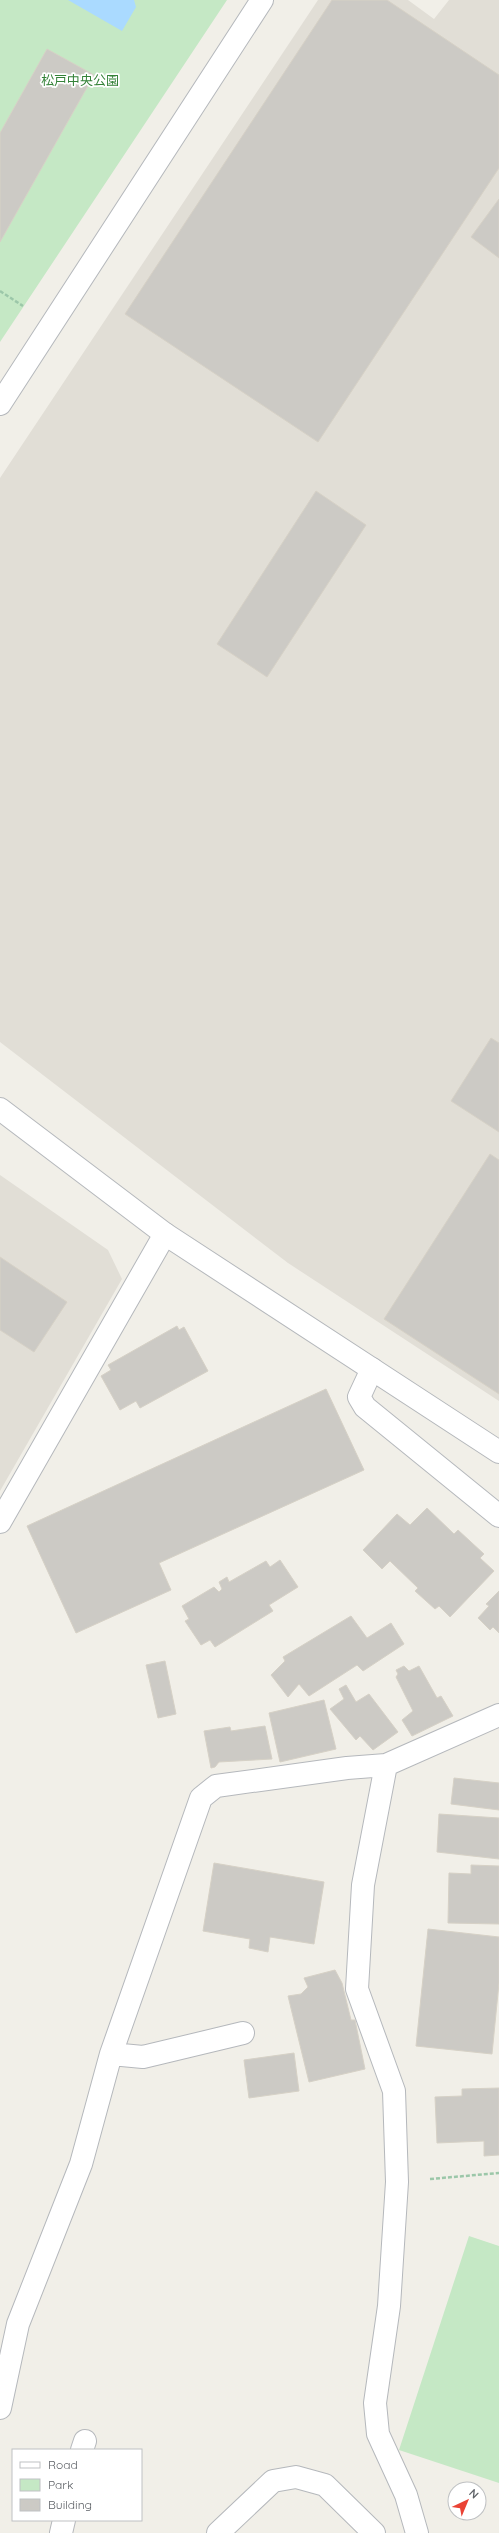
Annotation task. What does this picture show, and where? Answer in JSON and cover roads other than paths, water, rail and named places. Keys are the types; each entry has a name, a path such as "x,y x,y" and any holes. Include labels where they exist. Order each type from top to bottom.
{"street":[{"path":"0,404 262,0"},
{"path":"0,1109 165,1234 499,1452"},
{"path":"0,1522 165,1234"},
{"path":"372,1369 359,1397 365,1407 499,1516"},
{"path":"0,2408 18,2324 81,2164 110,2054 201,1798 216,1786 347,1768 386,1765 499,1715"},
{"path":"386,1765 363,1885 357,1988 394,2091 397,2182 389,2306 375,2403 378,2434 406,2495 417,2533"},
{"path":"110,2054 143,2057 243,2032"},
{"path":"218,2533 273,2480 296,2477 325,2485 374,2533"},
{"path":"61,2533 64,2521"}],"water":[{"path":"68,0 134,0 136,7 122,31"}],"park label":[{"name":"松戸中央公園","path":"80,80"}]}
